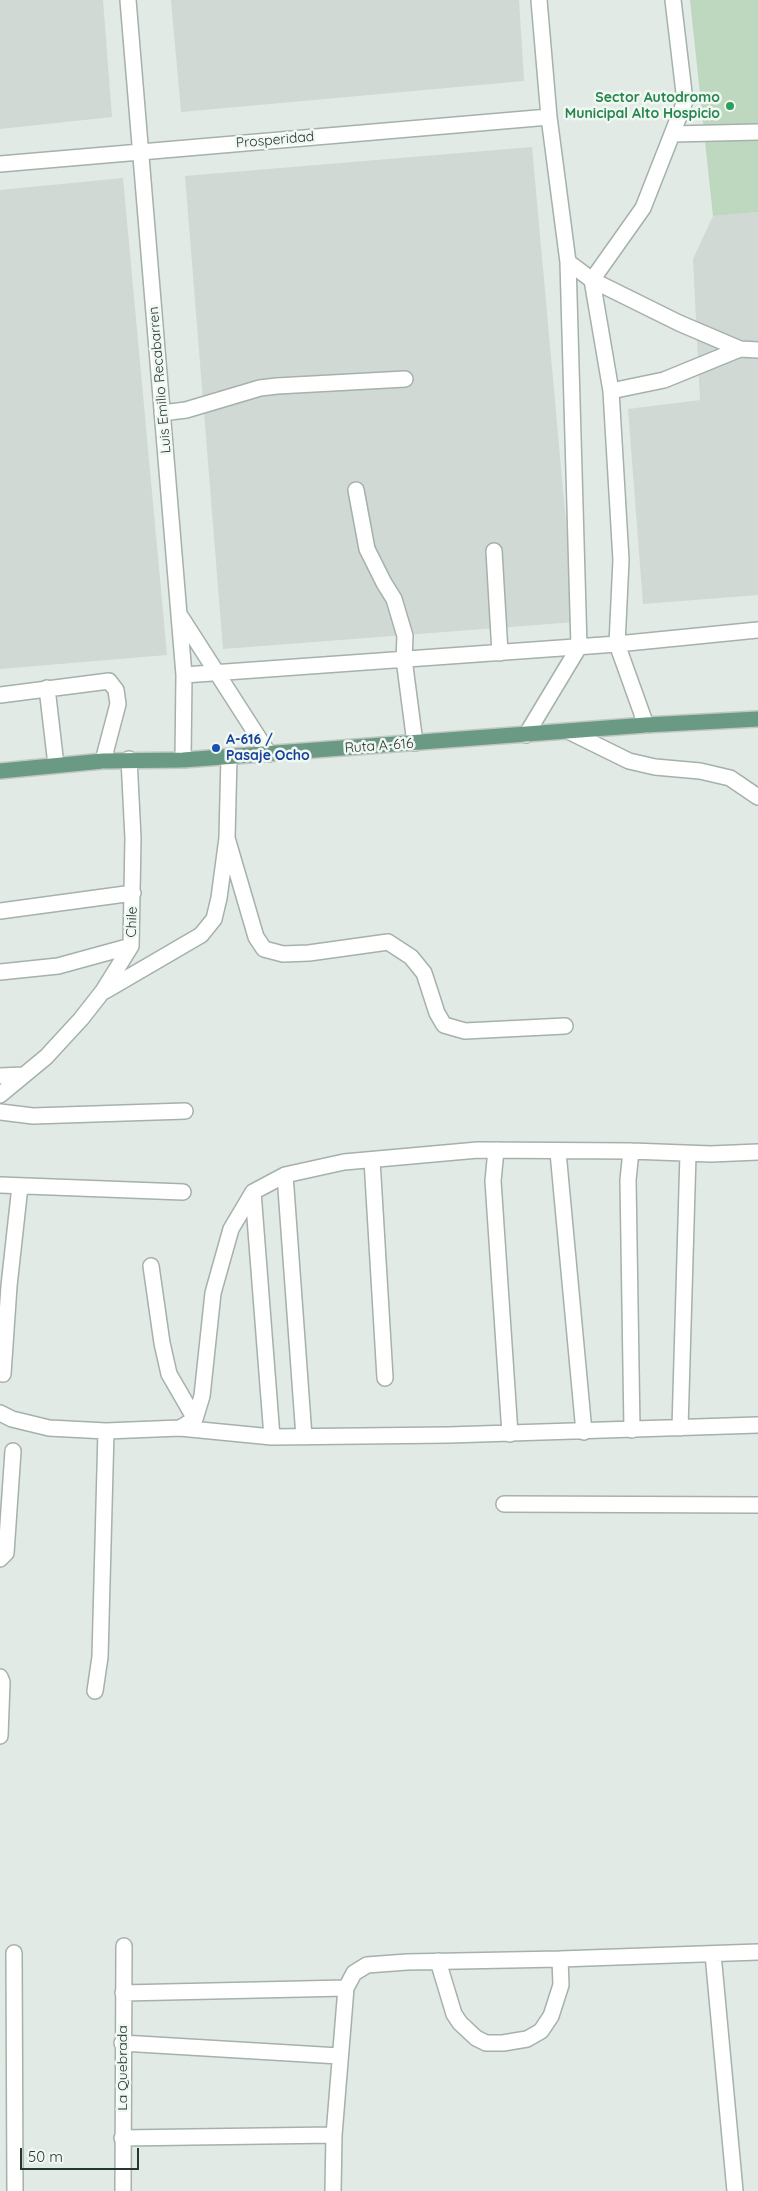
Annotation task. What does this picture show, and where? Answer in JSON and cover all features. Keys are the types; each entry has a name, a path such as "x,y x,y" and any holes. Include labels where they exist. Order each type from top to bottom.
{"main road":[{"name":"Ruta A-616","path":"0,771 128,759 183,760 646,725 758,719"}],"street":[{"name":"Luis Emilio Recabarren","path":"128,0 184,675 183,760"},
{"path":"526,735 579,647 568,262 549,117 539,0"},
{"path":"646,725 617,644 621,560 611,391 592,280 643,208 685,101 673,0"},
{"name":"Prosperidad","path":"0,164 549,117"},
{"path":"673,134 758,132"},
{"path":"568,262 592,280 679,323 740,349 758,350"},
{"path":"611,391 664,380 740,349"},
{"path":"162,413 186,410 252,391 277,386 405,379"},
{"path":"356,490 367,548 384,584 394,599 405,636 404,658 415,743"},
{"path":"494,551 500,652"},
{"path":"179,613 269,754"},
{"path":"184,675 579,647 758,630"},
{"path":"0,695 109,681 116,690 118,704 103,761"},
{"path":"46,688 56,765"},
{"path":"570,732 630,762 655,768 700,771 730,778 758,797"},
{"path":"103,991 201,935 214,919 219,898 227,838 229,756"},
{"name":"Chile","path":"0,1096 46,1057 81,1020 103,991 131,946 133,838 128,759"},
{"path":"227,838 256,937 264,949 283,954 309,953 388,942 411,957 424,973 437,1013 444,1025 465,1031 565,1026"},
{"path":"0,911 133,893"},
{"path":"0,972 58,966 131,946"},
{"path":"0,1076 24,1075"},
{"path":"0,1112 33,1116 185,1111"},
{"path":"496,1150 493,1181 510,1434"},
{"path":"180,1428 196,1419 202,1396 213,1293 231,1229 253,1192 285,1175 344,1162 496,1150 558,1152 631,1151 688,1154 758,1152"},
{"path":"631,1151 628,1180 632,1430"},
{"path":"558,1152 584,1432"},
{"path":"680,1428 688,1154"},
{"path":"372,1160 385,1378"},
{"path":"285,1175 304,1437"},
{"path":"0,1185 182,1192"},
{"path":"3,1374 9,1286 20,1186"},
{"path":"253,1192 272,1437"},
{"path":"151,1266 162,1343 169,1374 196,1419"},
{"path":"0,1412 12,1419 49,1428 106,1431 180,1428 272,1437 510,1434 758,1425"},
{"path":"95,1691 100,1657 106,1431"},
{"path":"0,1559 6,1553 13,1451"},
{"path":"504,1504 758,1506"},
{"path":"0,1677 2,1707 0,1736"},
{"name":"La Quebrada","path":"123,2191 122,2043 124,1946"},
{"path":"333,2191 339,2056 346,1988 354,1973 367,1966 438,1961 758,1952"},
{"path":"14,1953 15,2191"},
{"path":"713,1954 735,2191"},
{"path":"438,1961 454,2014 460,2023 476,2038 486,2043 503,2043 527,2039 541,2031 551,2016 561,1986 560,1959"},
{"path":"123,1993 346,1988"},
{"path":"122,2043 339,2056"},
{"path":"122,2138 334,2135"}],"shaded area":[{"path":"0,0 103,0 112,117 0,129"},
{"path":"171,0 519,0 524,81 181,112"},
{"path":"532,147 575,622 223,649 185,176"},
{"path":"123,178 167,655 0,669 0,190"},
{"path":"758,212 758,595 643,604 628,409 700,400 693,259 713,216"}],"green space":[{"name":"Sector Autodromo Municipal Alto Hospicio","path":"690,0 758,0 758,212 713,216"}],"place":[{"name":"Sector Autodromo Municipal Alto Hospicio","path":"730,106"},
{"name":"A-616 / Pasaje Ocho","path":"216,748"}]}
